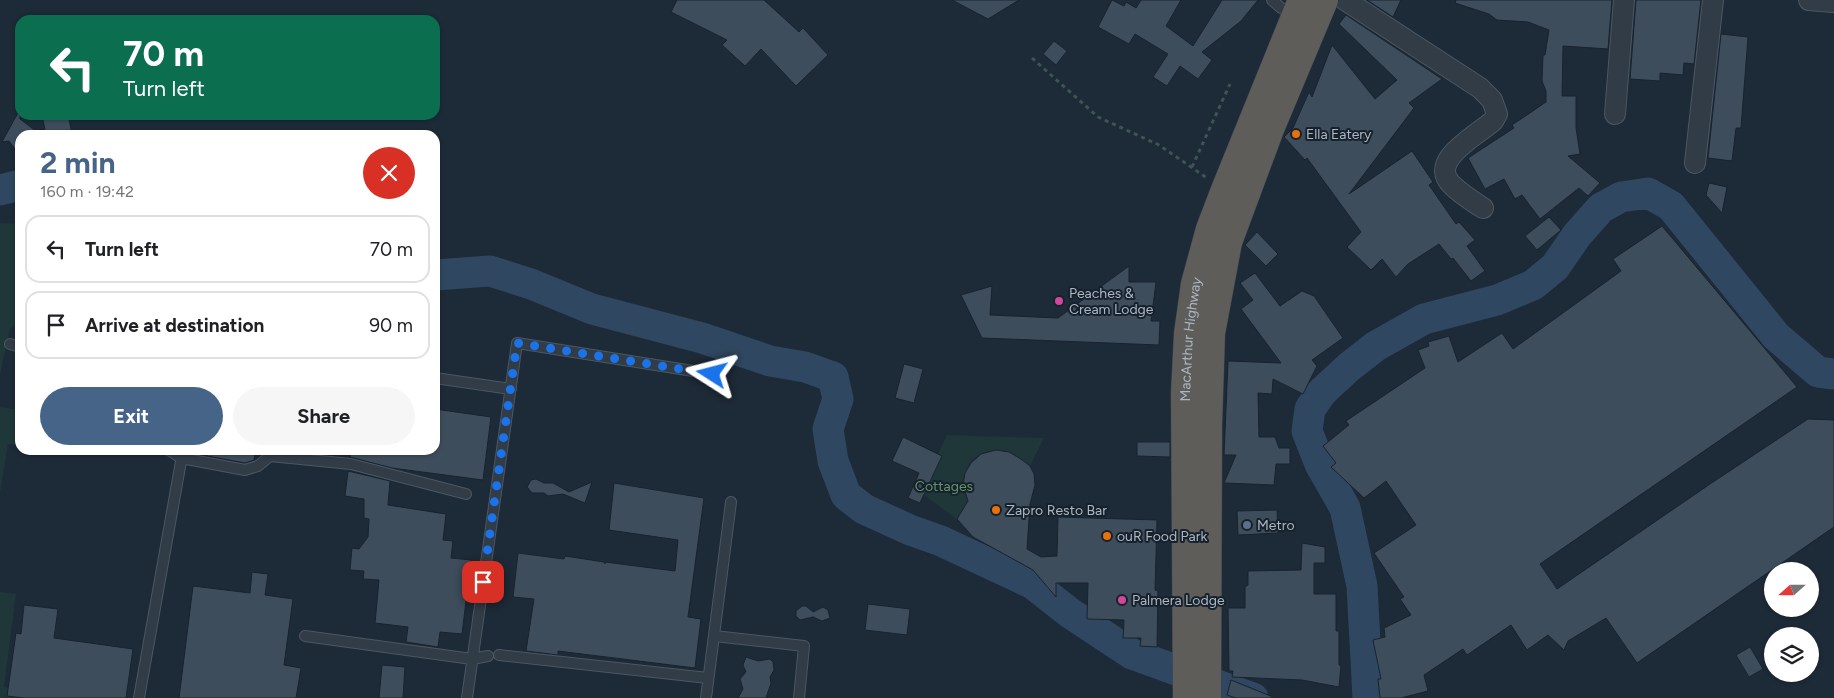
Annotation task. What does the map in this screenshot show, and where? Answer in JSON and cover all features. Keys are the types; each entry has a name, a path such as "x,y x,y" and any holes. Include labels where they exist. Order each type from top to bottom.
{"highway":[{"name":"MacArthur Highway","path":"1207,698 1198,668 1196,503 1185,393 1188,334 1195,284 1210,229 1225,190 1310,8"},
{"name":"MacArthur Highway","path":"1196,503 1208,398 1211,333 1228,242 1270,129 1310,8"},
{"name":"MacArthur Highway","path":"1187,698 1198,668"}],"street":[{"path":"1346,0 1480,88 1492,100 1497,114 1493,121 1448,158 1443,167 1446,178 1452,186 1482,208"},
{"path":"1616,114 1624,0"},
{"path":"1696,163 1713,0"},
{"path":"1808,0 1834,2"}],"lane":[{"path":"1272,0 1281,8 1310,8"},
{"path":"467,698 517,343 712,374"},
{"path":"440,379 511,389"},
{"path":"139,698 182,455"},
{"path":"186,455 245,470 258,466 270,456 351,464 466,494"},
{"path":"706,698 731,502"},
{"path":"305,636 472,659 488,656"},
{"path":"714,636 804,646 799,698"},
{"path":"499,655 708,678"}],"path":[{"path":"1032,58 1098,118 1159,145 1225,190"},
{"path":"1192,168 1230,84"}],"green space":[{"path":"0,223 15,224 15,326 10,328 0,375"},
{"path":"0,407 15,409 15,445 8,444 0,493"},
{"name":"Cottages","path":"947,435 1044,438 1030,466 1016,457 1003,452 991,452 980,455 972,461 966,471 965,485 968,501 958,520 920,492"},
{"path":"0,592 16,594 4,687 78,698 0,698"}],"building":[{"path":"677,0 764,0 799,32 803,28 828,55 796,86 761,49 745,66 722,45 727,40 671,12"},
{"path":"952,0 1019,0 988,19"},
{"path":"1112,0 1124,6 1126,2 1136,8 1141,0 1181,0 1166,26 1193,46 1222,0 1258,0 1241,21 1202,52 1212,60 1198,79 1180,66 1167,86 1153,77 1168,54 1135,34 1129,44 1098,27"},
{"path":"1367,0 1401,0 1393,17"},
{"path":"1456,0 1612,0 1608,49 1563,46 1562,96 1576,96 1576,128 1580,154 1568,156 1600,183 1588,196 1579,188 1540,219 1522,195 1515,199 1504,179 1485,189 1468,158 1514,128 1512,125 1546,102 1546,91 1542,81 1543,55 1545,55 1549,30 1528,22 1497,20 1489,14 1455,3"},
{"path":"1636,0 1701,0 1694,64 1684,63 1683,75 1660,73 1660,81 1630,79"},
{"path":"1346,15 1442,79 1409,103 1414,108 1349,194 1412,151 1433,182 1429,185 1456,224 1459,222 1475,240 1467,246 1485,271 1471,281 1439,244 1408,264 1396,277 1382,259 1371,270 1347,247 1361,232 1307,158 1305,160 1284,137 1293,128 1309,92 1312,97 1332,45 1375,99 1397,80 1339,24"},
{"path":"1721,34 1748,37 1741,128 1736,128 1732,161 1708,158"},
{"path":"1054,41 1067,51 1056,65 1043,54"},
{"path":"15,118 15,120 21,120 35,130 15,130 15,149 9,141 2,142"},
{"path":"43,120 69,120 71,130 45,130"},
{"path":"1709,183 1727,187 1722,213 1706,195"},
{"path":"1549,217 1561,230 1537,250 1525,236"},
{"path":"1662,226 1797,387 1540,564 1557,589 1808,419 1834,420 1834,527 1783,562 1764,562 1764,575 1637,663 1606,618 1568,641 1564,650 1548,635 1527,650 1511,625 1467,655 1463,649 1424,675 1428,691 1401,698 1380,698 1378,679 1381,679 1373,640 1385,637 1384,628 1411,615 1400,599 1404,597 1374,553 1416,525 1386,481 1364,498 1331,467 1336,463 1323,446 1349,425 1346,421 1425,368 1418,350 1429,346 1428,342 1449,336 1458,362 1502,333 1513,349 1621,271 1613,259"},
{"path":"1257,232 1278,254 1266,266 1245,245"},
{"path":"1129,266 1129,282 1156,282 1151,321 1160,321 1159,345 982,338 961,295 992,286 990,315 1058,318"},
{"path":"1255,273 1280,306 1302,291 1314,296 1343,338 1312,360 1317,366 1303,394 1273,379 1272,394 1258,393 1259,437 1275,437 1279,448 1290,448 1290,464 1276,464 1274,485 1224,483 1236,455 1224,455 1228,361 1281,363 1241,309 1253,300 1240,283"},
{"path":"904,364 923,369 914,403 895,398"},
{"path":"440,410 491,417 483,480 392,468 350,457 350,455 440,455"},
{"path":"903,437 942,456 920,503 908,498 919,473 892,461"},
{"path":"1137,442 1170,442 1170,457 1137,456"},
{"path":"996,450 1009,452 1021,459 1030,466 1034,474 1035,485 1030,504 1027,549 1041,557 1057,556 1058,517 1157,520 1155,590 1158,591 1157,647 1140,646 1141,638 1123,638 1124,620 1087,619 1088,583 1056,583 1056,597 1033,570 973,537 957,519 968,501 963,485 965,473 971,463 981,454"},
{"path":"255,455 254,460 245,463 207,456"},
{"path":"348,471 390,481 388,505 446,514 443,540 453,541 451,558 471,560 462,634 440,632 438,647 406,642 408,627 375,623 379,580 363,579 364,571 350,570 352,548 359,549 368,537 369,519 364,518 364,499 345,496"},
{"path":"536,479 544,483 553,483 569,492 592,482 585,503 563,494 548,496 544,493 532,493 527,487 531,480"},
{"path":"614,483 704,498 688,617 701,619 695,668 558,651 558,655 526,651 534,599 513,597 518,553 564,559 565,556 604,562 605,564 605,562 675,571 678,540 609,530"},
{"path":"1277,510 1278,533 1238,535 1237,511"},
{"path":"1302,543 1325,547 1325,563 1314,563 1314,594 1336,594 1336,631 1339,631 1339,665 1341,666 1339,687 1302,680 1232,677 1233,671 1229,671 1228,608 1245,608 1245,587 1248,585 1248,571 1301,570"},
{"path":"252,572 268,574 265,595 293,599 284,665 301,668 296,698 179,698 193,586 250,593"},
{"path":"868,604 910,609 907,635 865,630"},
{"path":"24,605 58,609 54,638 133,649 126,698 24,698 7,696 16,633 21,634"},
{"path":"802,606 806,606 813,612 823,607 828,610 830,618 822,621 813,617 800,620 796,616 796,611"},
{"path":"1750,647 1763,669 1749,677 1736,655"},
{"path":"746,657 758,661 770,659 773,662 774,670 770,677 771,683 766,698 738,698 743,689 740,679 746,672 743,665"},
{"path":"382,665 405,667 403,698 379,698"},
{"path":"1231,680 1273,698 1236,698 1227,695"}],"waterway":[{"path":"0,190 15,186"},
{"path":"1368,698 1362,586 1345,508 1320,464 1307,431 1310,409 1322,392 1349,367 1376,346 1424,319 1497,300 1533,285 1555,267 1577,235 1601,208 1621,197 1648,193 1671,206 1776,336 1818,372 1834,374"},
{"path":"440,275 490,271 531,284 592,309 702,338 770,361 805,367 833,377 838,399 828,429 833,461 846,495 864,509 910,530 941,541 1033,584 1070,613 1132,654 1253,698"}],"place":[{"name":"Ella Eatery","path":"1296,134"},
{"name":"Peaches & Cream Lodge","path":"1059,301"},
{"name":"Zapro Resto Bar","path":"996,510"},
{"name":"Metro","path":"1247,525"},
{"name":"ouR Food Park","path":"1107,536"},
{"name":"Palmera Lodge","path":"1122,600"}],"route":[{"path":"483,582 517,343 712,374"}]}
